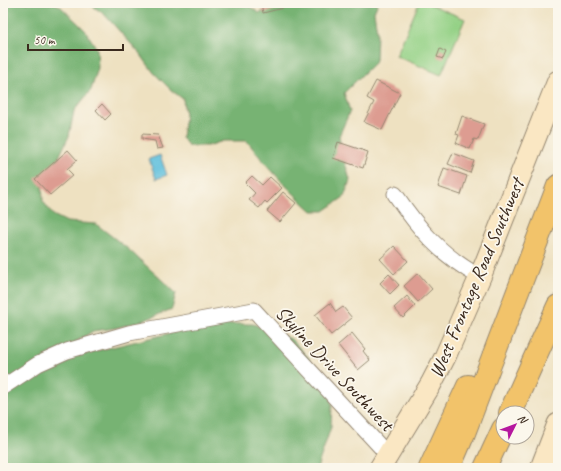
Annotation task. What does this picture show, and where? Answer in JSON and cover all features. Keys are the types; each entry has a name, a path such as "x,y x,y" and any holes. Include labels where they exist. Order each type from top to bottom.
{"highway":[{"path":"449,468 464,433 558,186"},
{"path":"514,405 558,307"},
{"path":"523,405 558,307"},
{"path":"430,468 474,372 504,327"},
{"path":"485,468 496,445"},
{"path":"501,468 509,445"}],"street":[{"name":"West Frontage Road Southwest","path":"384,461 431,384 445,358 480,277 558,81"},
{"path":"395,194 414,222 433,243 462,267 480,277"},
{"name":"Skyline Drive Southwest","path":"3,387 38,364 67,352 129,333 254,310 384,461"},
{"path":"541,468 558,424"}],"green space":[{"path":"3,3 54,3 60,6 85,30 97,49 98,68 91,90 74,111 69,136 58,159 42,183 43,201 53,215 67,222 96,224 127,248 176,293 172,309 145,320 116,328 93,331 76,342 87,353 209,324 253,324 291,339 308,357 329,390 332,405 331,427 317,468 3,468"},
{"path":"88,3 245,3 259,13 273,6 274,3 378,3 374,12 377,32 376,61 344,93 350,111 339,136 350,180 344,197 324,211 312,211 278,178 247,141 223,141 208,146 188,146 182,137 185,116 183,99 171,90 154,73 141,55 104,14"},
{"path":"419,3 427,3 465,19 441,75 396,56"}],"water":[{"path":"160,155 167,175 156,179 149,159"}],"building":[{"path":"261,3 281,3 283,8 263,13"},
{"path":"440,49 446,52 443,59 437,57"},
{"path":"376,81 400,93 382,130 364,122 374,102 367,98"},
{"path":"102,104 111,114 105,120 96,110"},
{"path":"462,116 484,124 478,140 474,139 470,149 456,143 459,135 456,134"},
{"path":"142,134 158,135 163,148 157,149 155,141 142,139"},
{"path":"338,142 368,152 363,168 333,158"},
{"path":"68,150 77,160 67,169 73,175 50,195 35,179"},
{"path":"453,153 474,161 470,173 448,164"},
{"path":"444,168 467,176 461,195 438,187"},
{"path":"252,176 262,185 270,177 282,188 267,203 265,201 259,208 249,200 255,193 245,183"},
{"path":"283,192 296,203 280,222 267,211"},
{"path":"394,246 408,261 394,274 380,259"},
{"path":"418,273 432,289 418,302 404,286"},
{"path":"389,274 399,285 390,294 380,283"},
{"path":"407,296 415,306 403,318 394,308"},
{"path":"330,303 336,312 343,307 352,318 331,335 315,315"},
{"path":"352,333 365,349 363,351 370,360 358,370 338,345"}]}
